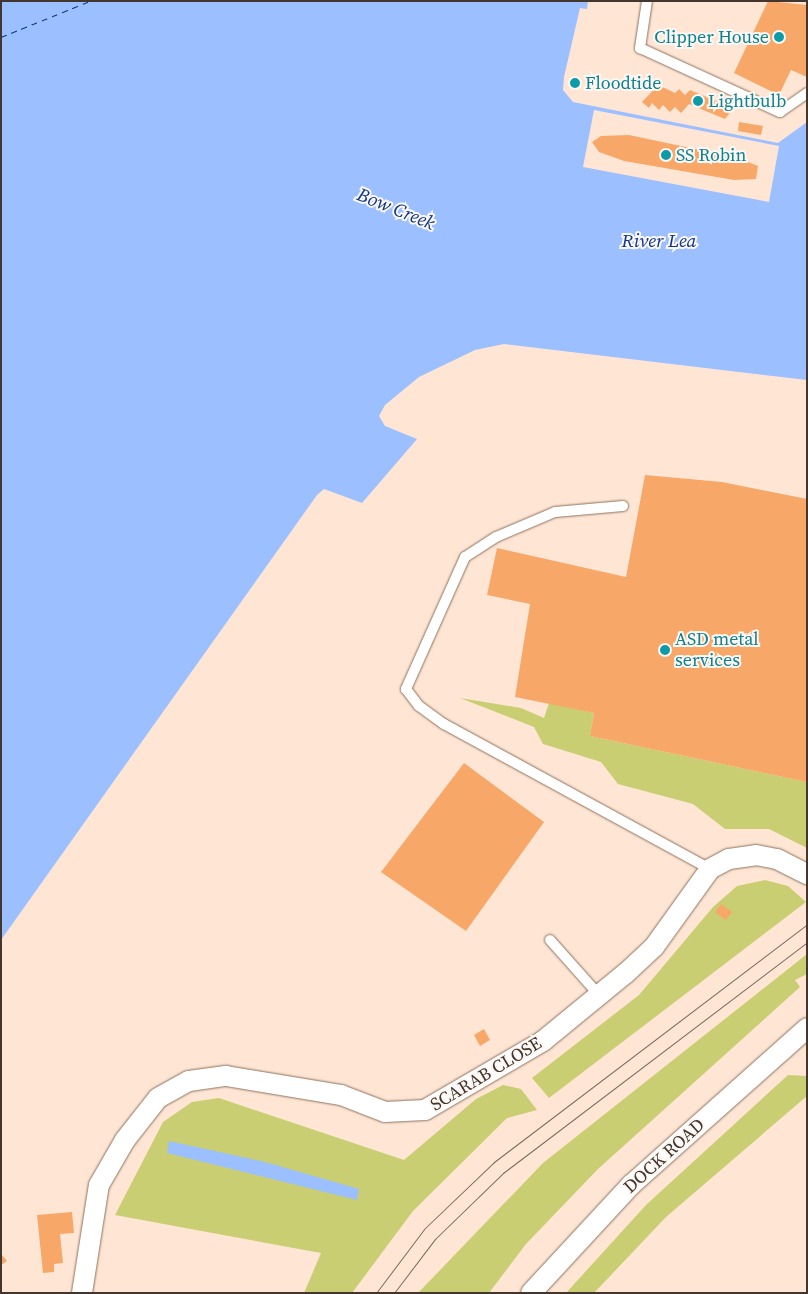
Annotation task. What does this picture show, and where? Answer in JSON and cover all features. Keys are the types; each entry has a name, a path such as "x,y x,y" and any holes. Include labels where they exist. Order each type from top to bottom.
{"street":[{"name":"SCARAB CLOSE","path":"82,1293 99,1185 125,1140 158,1098 189,1081 226,1076 341,1095 385,1112 425,1110 543,1041 599,995 654,947 710,869 729,859 756,855 777,859 807,874"},
{"name":"DOCK ROAD","path":"531,1293 631,1185 807,1028"}],"lane":[{"path":"647,1 640,48 780,112 807,93"},
{"path":"623,506 555,512 496,537 465,557 406,689 419,706 444,724 710,869"},
{"path":"550,940 599,995"}],"green space":[{"path":"460,698 521,708 544,718 549,703 594,713 590,736 807,782 807,848 769,829 725,829 693,804 618,784 601,762 543,744 534,727"},
{"path":"765,880 788,886 806,902 549,1098 532,1078 639,995 713,907 737,886"},
{"path":"807,954 807,974 795,980 800,987 598,1169 526,1244 489,1293 418,1293 543,1163"},
{"path":"788,1075 807,1076 807,1096 666,1217 594,1293 566,1293 646,1205"},
{"path":"503,1085 521,1089 537,1110 507,1118 413,1211 352,1293 304,1293 321,1253 115,1215 163,1122 192,1102 219,1098 404,1160 476,1099"}],"water":[{"path":"1,1 588,1 587,9 580,8 564,77 563,90 573,102 778,143 807,122 807,380 504,344 475,350 419,377 385,405 379,416 385,426 417,439 362,503 324,489 317,495 1,940"},
{"path":"169,1141 265,1162 359,1189 357,1200 167,1153"}],"pier":[{"path":"594,110 779,146 769,202 583,167"}],"building":[{"name":"Clipper House","path":"768,1 807,5 807,77 791,70 779,95 734,73"},
{"path":"658,85 675,93 679,89 685,95 690,90 716,101 719,98 732,110 725,119 689,104 681,113 675,107 670,112 663,105 659,110 652,103 649,108 642,102"},
{"path":"739,122 763,126 761,135 738,131"},
{"name":"SS Robin","path":"629,135 738,158 758,166 756,179 734,180 624,161 599,152 592,142 601,136"},
{"name":"ASD metal services","path":"645,475 722,482 807,499 807,782 590,736 594,713 515,697 530,604 487,595 497,548 626,577"},
{"path":"464,763 544,822 466,931 381,872"},
{"path":"721,904 732,912 726,920 715,912"},
{"path":"484,1029 490,1040 480,1046 474,1035"},
{"path":"72,1212 74,1233 60,1234 63,1263 54,1264 54,1272 43,1273 37,1215"},
{"path":"1,1254 7,1261 1,1265"}],"ferry route":[{"path":"1,37 90,1"}],"tram line":[{"path":"376,1293 425,1228 494,1162 807,924"},
{"path":"394,1293 435,1239 503,1173 807,942"}],"place":[{"name":"Clipper House","path":"779,37"},
{"name":"Floodtide","path":"575,83"},
{"name":"Lightbulb","path":"698,101"},
{"name":"SS Robin","path":"666,155"},
{"name":"ASD metal services","path":"665,650"}],"water label":[{"name":"Bow Creek","path":"396,209"},
{"name":"River Lea","path":"659,241"}]}
